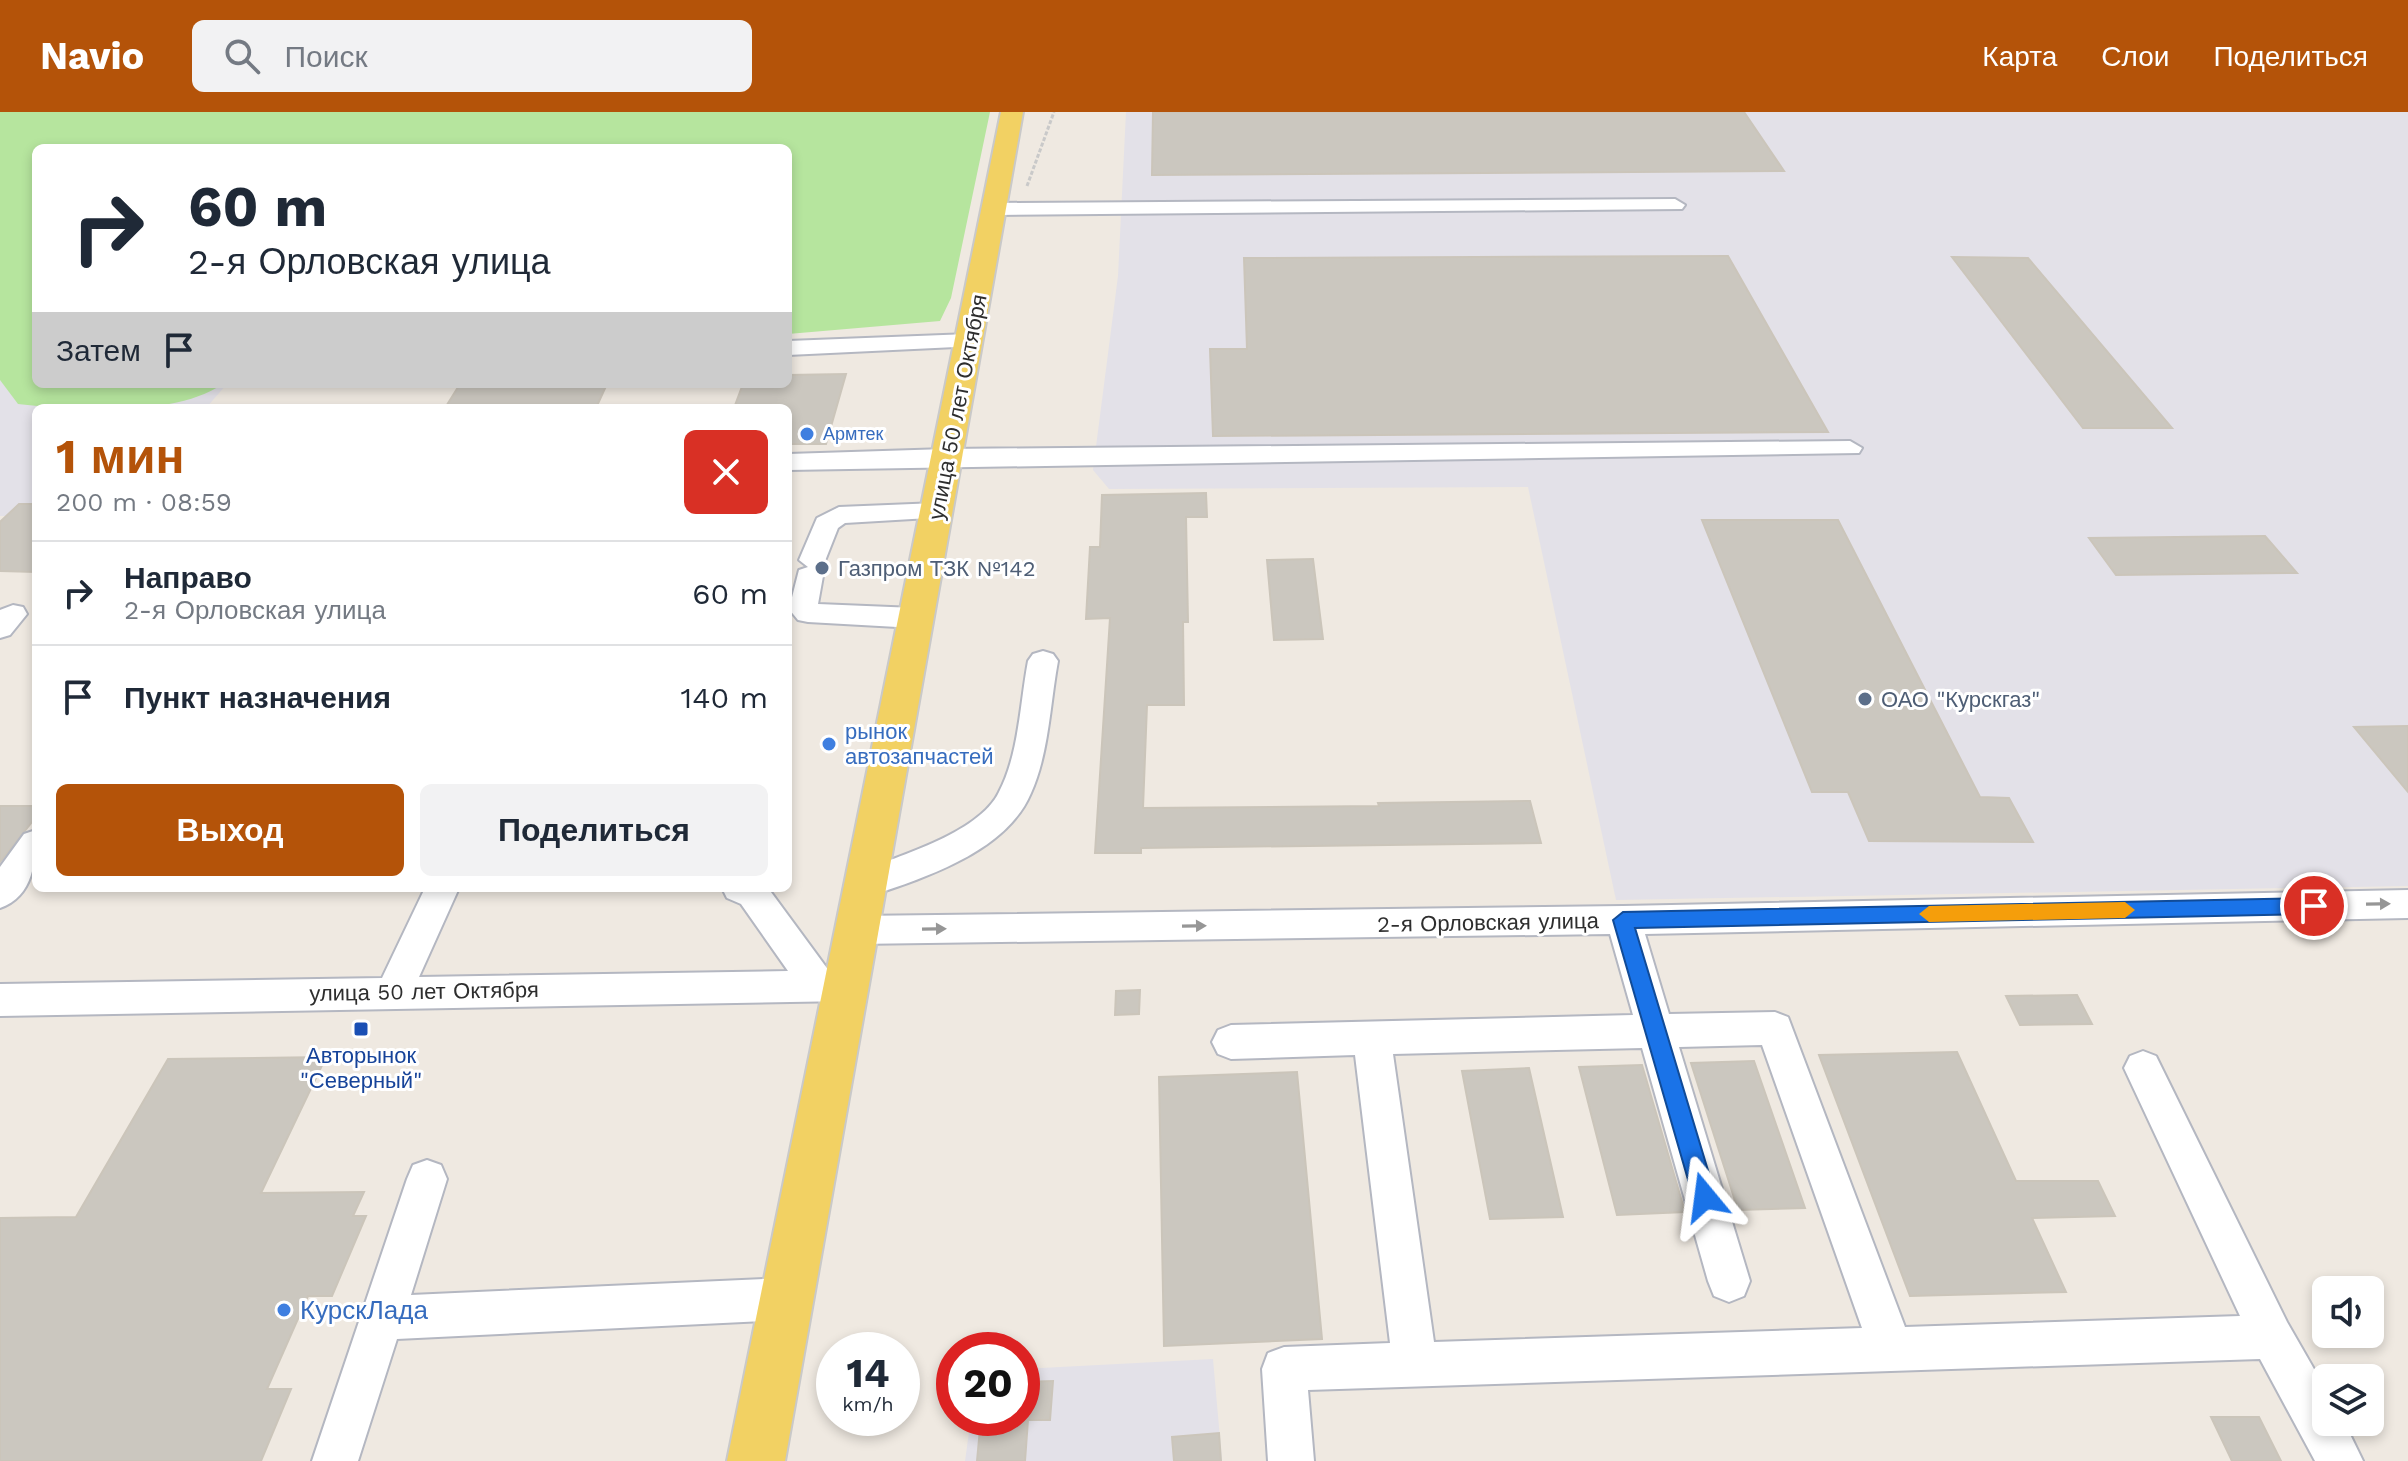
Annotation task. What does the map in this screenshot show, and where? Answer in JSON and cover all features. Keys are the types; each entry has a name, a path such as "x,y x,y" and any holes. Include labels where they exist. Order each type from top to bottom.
{"main road":[{"name":"улица 50 лет Октября","path":"756,1461 834,986 856,930 996,209 1012,112"}],"street":[{"path":"996,209 1675,205"},
{"path":"792,348 969,341"},
{"path":"792,462 946,457 1850,448"},
{"path":"915,618 808,613 803,609 811,568 826,524 839,515 937,511"},
{"path":"864,884 972,837 997,817 1015,796 1043,661"},
{"path":"12,881 32,849"},
{"path":"394,992 440,892"},
{"path":"748,892 834,986"},
{"name":"2-я Орловская улица","path":"856,930 1623,920 2408,904"},
{"path":"1623,920 1729,1281"},
{"name":"улица 50 лет Октября","path":"0,1000 834,986"},
{"path":"1231,1042 1775,1028 1892,1350"},
{"path":"1372,1039 1415,1365"},
{"path":"2143,1068 2272,1337 2340,1461"},
{"path":"335,1461 427,1179"},
{"path":"382,1318 785,1299"},
{"path":"1291,1461 1284,1369 2272,1337"}],"shaded area":[{"path":"1126,112 2408,112 2408,886 1616,900 1528,487 1109,489 1093,470 1118,276"},
{"path":"0,342 32,379 32,388 224,388 210,404 32,404 32,516 0,516"},
{"path":"1213,1359 1222,1461 965,1461 968,1436 1040,1436 1040,1368"}],"green space":[{"path":"0,112 990,112 951,298 940,321 792,334 792,144 32,144 32,388 215,388 202,395 167,404 32,405 18,404 0,380"}],"building":[{"path":"1153,112 1744,112 1784,171 1152,175"},
{"path":"1728,256 1828,432 1213,436 1210,349 1247,349 1244,258"},
{"path":"1952,257 2028,258 2172,428 2083,428"},
{"path":"846,374 826,444 792,444 792,404 736,404 742,388 792,388 792,375"},
{"path":"458,388 605,388 598,404 448,404"},
{"path":"1206,493 1207,517 1186,517 1188,622 1183,622 1184,705 1147,705 1143,808 1530,801 1541,843 1141,848 1141,853 1095,853 1110,618 1086,619 1090,547 1100,547 1102,495"},
{"path":"19,504 32,504 32,572 0,571 0,522"},
{"path":"1702,520 1838,520 1980,797 2009,798 2033,842 1869,841 1848,792 1812,792"},
{"path":"2265,536 2297,573 2116,575 2089,538"},
{"path":"1313,559 1323,639 1274,640 1267,560"},
{"path":"2408,726 2408,792 2354,727"},
{"path":"0,806 32,806 32,822 0,862"},
{"path":"1140,990 1139,1014 1115,1015 1116,991"},
{"path":"2077,995 2092,1024 2020,1025 2006,996"},
{"path":"1957,1052 2016,1181 2098,1181 2115,1216 2032,1218 2066,1292 1910,1296 1819,1055"},
{"path":"326,1057 261,1193 364,1192 353,1216 366,1216 332,1296 308,1296 267,1389 291,1389 261,1461 0,1461 0,1218 76,1217 168,1059"},
{"path":"1754,1061 1805,1208 1738,1210 1691,1063"},
{"path":"1642,1065 1685,1212 1617,1215 1579,1067"},
{"path":"1529,1068 1563,1217 1490,1219 1462,1071"},
{"path":"1297,1072 1322,1339 1164,1346 1159,1077"},
{"path":"1040,1381 1053,1381 1050,1420 1040,1420"},
{"path":"2211,1417 2259,1417 2281,1461 2232,1461"},
{"path":"1219,1433 1221,1461 1174,1461 1172,1437"},
{"path":"979,1436 1027,1436 1025,1461 977,1461"}],"slow traffic":[{"path":"1929,914 2125,910"}],"place":[{"name":"Армтек","path":"807,434"},
{"name":"Газпром ТЗК №142","path":"822,568"},
{"name":"ОАО \"Курскгаз\"","path":"1865,699"},
{"name":"рынок автозапчастей","path":"829,744"},
{"name":"Авторынок \"Северный\"","path":"361,1029"},
{"name":"КурскЛада","path":"284,1310"}],"route":[{"path":"1705,1197 1623,920 2314,906"}]}
